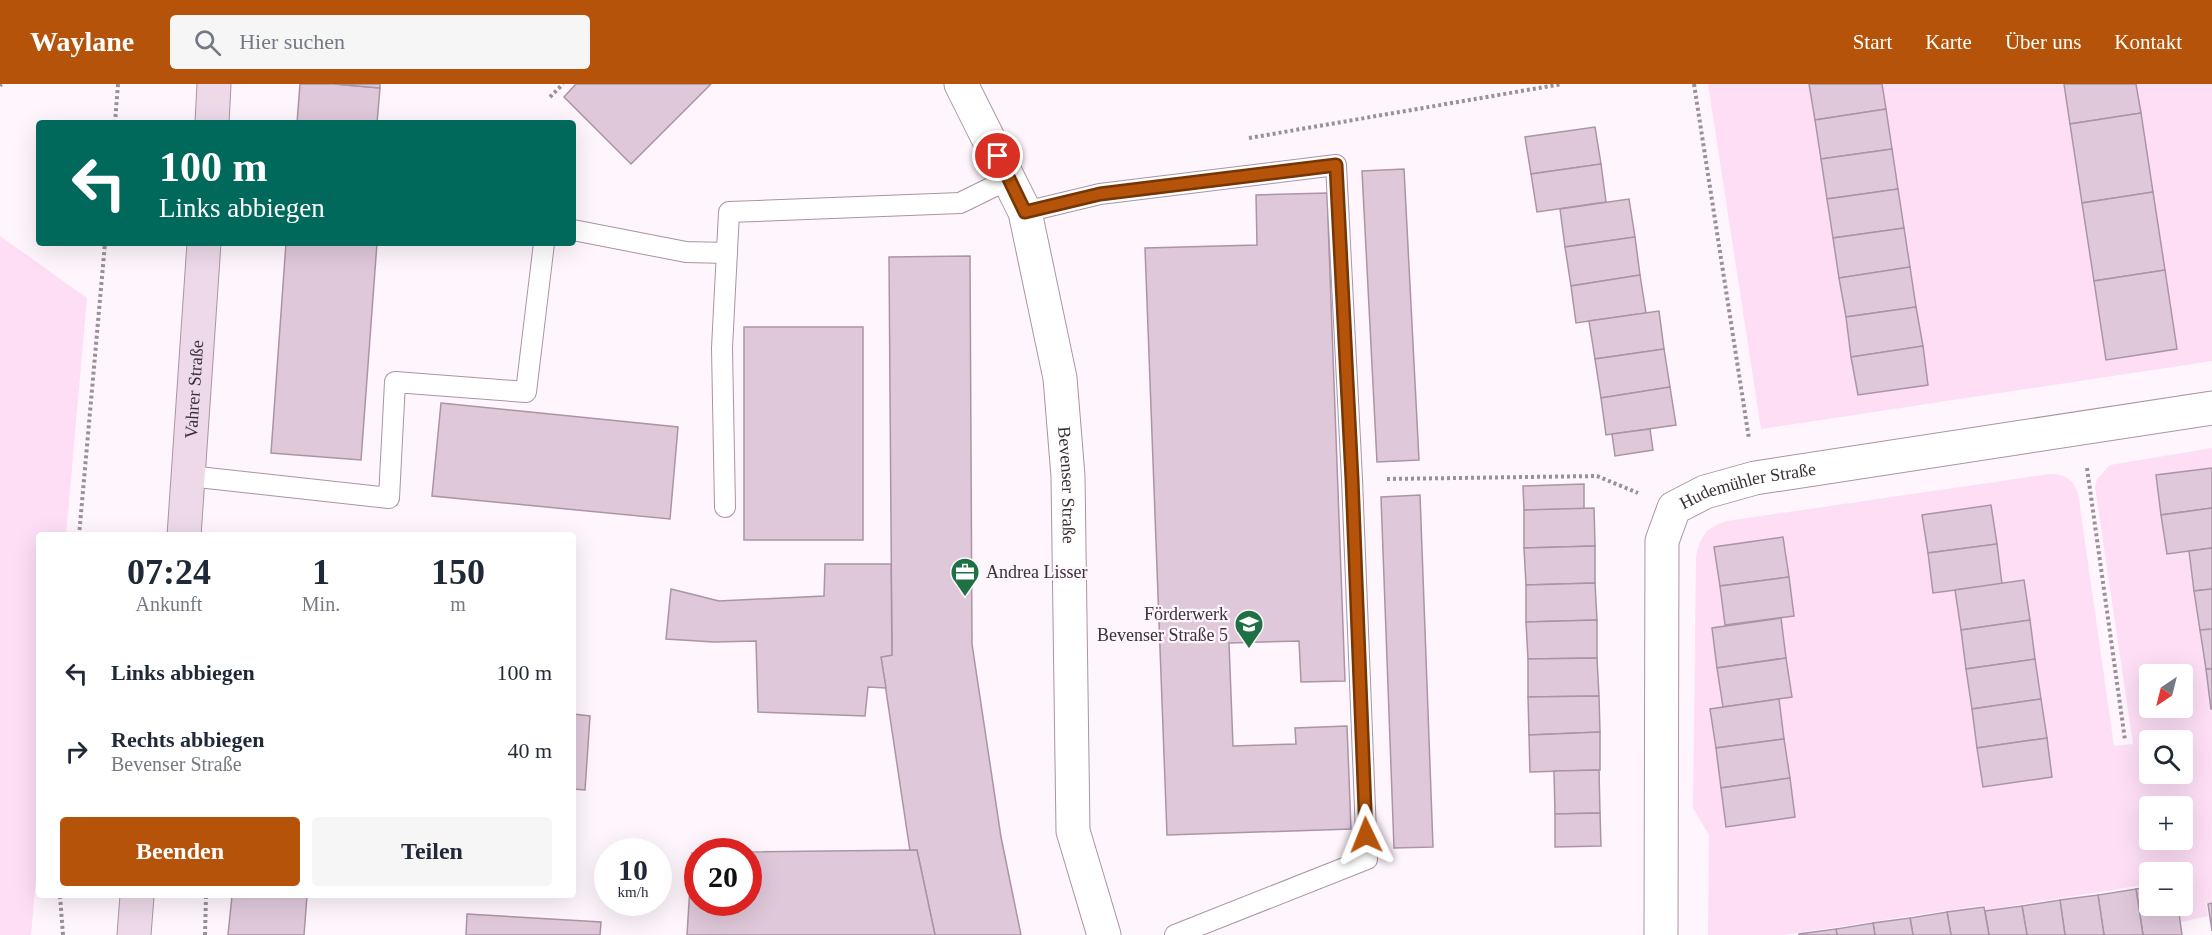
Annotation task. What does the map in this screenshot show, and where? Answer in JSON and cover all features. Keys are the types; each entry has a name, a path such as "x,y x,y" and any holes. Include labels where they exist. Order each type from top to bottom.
{"main road":[{"path":"212,120 214,84"},
{"name":"Vahrer Straße","path":"184,532 204,246"},
{"path":"134,935 137,898"}],"street":[{"name":"Bevenser Straße","path":"961,84 1025,212 1060,378 1068,477 1073,831 1104,935"},
{"name":"Hudemühler Straße","path":"1661,935 1662,541 1674,508 1705,492 1755,478 2212,408"}],"lane":[{"path":"1025,212 1100,194 1336,165 1352,479 1367,859 1175,935"},
{"path":"725,507 723,348 729,212 960,203 1009,179"},
{"path":"576,231 686,252 727,253"},
{"path":"189,476 389,498 395,382 526,392 544,246"}],"path":[{"path":"115,120 118,84"},
{"path":"550,98 563,84"},
{"path":"1244,139 1562,84"},
{"path":"1694,84 1755,478"},
{"path":"79,532 105,246"},
{"path":"2081,428 2125,740"},
{"path":"1352,479 1598,476 1674,508"},
{"path":"60,898 63,935"},
{"path":"205,935 206,898"}],"shaded area":[{"path":"1708,84 2212,84 2212,361 1761,429"},
{"path":"0,236 87,298 66,532 36,532 36,878 31,935 0,935"},
{"path":"2212,448 2212,902 2206,903 2208,916 2181,922 2180,916 2193,916 2193,862 2139,862 2139,886 1986,910 1985,905 1783,935 1708,935 1709,835 1693,808 1696,558 1705,534 1714,526 1727,521 2050,474 2064,476 2074,484 2078,493 2114,746 2133,744 2095,487 2097,479 2110,465"}],"building":[{"path":"300,84 380,88 377,120 297,120"},
{"path":"334,84 380,84 380,88"},
{"path":"576,84 711,84 631,164 564,97"},
{"path":"1809,84 1882,84 1886,109 1815,120"},
{"path":"2064,84 2136,84 2141,113 2070,124"},
{"path":"1886,109 1892,149 1821,159 1815,120"},
{"path":"2141,113 2153,192 2082,203 2070,124"},
{"path":"1595,127 1601,164 1531,174 1525,137"},
{"path":"1892,149 1898,189 1827,199 1821,159"},
{"path":"1601,164 1606,202 1537,212 1531,174"},
{"path":"1404,169 1419,460 1377,462 1362,171"},
{"path":"1898,189 1904,228 1833,238 1827,199"},
{"path":"2153,192 2165,270 2094,281 2082,203"},
{"path":"1327,193 1345,681 1301,682 1299,641 1229,643 1233,746 1296,744 1295,728 1347,726 1351,829 1167,835 1145,248 1257,245 1256,195"},
{"path":"1629,199 1635,237 1565,247 1560,209"},
{"path":"1904,228 1910,267 1839,278 1833,238"},
{"path":"1635,237 1640,275 1571,286 1565,247"},
{"path":"286,246 377,246 361,460 271,453"},
{"path":"970,256 972,644 1001,837 1021,935 935,935 917,850 910,851 881,657 892,655 889,257"},
{"path":"1910,267 1916,307 1846,317 1839,278"},
{"path":"2165,270 2177,349 2106,360 2094,281"},
{"path":"1640,275 1646,313 1576,323 1571,286"},
{"path":"1916,307 1923,346 1851,357 1846,317"},
{"path":"1659,311 1664,349 1595,359 1589,321"},
{"path":"744,327 863,327 863,540 744,540"},
{"path":"1923,346 1928,385 1858,395 1851,357"},
{"path":"1664,349 1670,387 1601,398 1595,359"},
{"path":"1670,387 1676,425 1606,435 1601,398"},
{"path":"441,403 678,427 670,519 432,496"},
{"path":"1650,429 1653,450 1615,456 1612,434"},
{"path":"2212,468 2212,508 2161,515 2156,475"},
{"path":"1584,484 1584,509 1524,510 1523,486"},
{"path":"1420,495 1433,847 1394,848 1381,497"},
{"path":"1991,505 1997,544 1928,553 1922,515"},
{"path":"1594,508 1595,546 1524,548 1524,510"},
{"path":"2212,508 2212,548 2167,554 2161,515"},
{"path":"1783,537 1789,577 1720,586 1714,547"},
{"path":"1997,544 2002,584 1933,593 1928,553"},
{"path":"1595,546 1595,583 1526,585 1524,548"},
{"path":"2212,548 2212,589 2194,591 2189,551"},
{"path":"825,564 891,564 892,655 881,657 886,688 868,687 865,716 758,712 756,641 714,642 666,639 671,589 719,601 824,596"},
{"path":"1789,577 1794,616 1725,625 1720,586"},
{"path":"2024,580 2030,620 1961,630 1955,590"},
{"path":"1595,583 1597,620 1526,622 1526,585"},
{"path":"2212,589 2212,629 2200,630 2194,591"},
{"path":"1781,618 1786,658 1717,668 1712,628"},
{"path":"1597,620 1597,658 1528,659 1526,622"},
{"path":"2030,620 2035,659 1966,669 1961,630"},
{"path":"2212,629 2212,669 2206,669 2200,630"},
{"path":"1597,658 1599,696 1528,697 1528,659"},
{"path":"1786,658 1792,697 1723,707 1717,668"},
{"path":"2035,659 2041,699 1972,709 1966,669"},
{"path":"2206,669 2212,669 2212,709 2211,709"},
{"path":"1599,696 1600,732 1529,735 1528,697"},
{"path":"1779,699 1784,739 1716,748 1710,709"},
{"path":"2041,699 2047,738 1977,748 1972,709"},
{"path":"576,714 590,716 585,790 576,789"},
{"path":"1600,732 1600,770 1530,772 1529,735"},
{"path":"2047,738 2052,777 1983,787 1977,748"},
{"path":"1784,739 1790,778 1721,788 1716,748"},
{"path":"1599,770 1600,813 1555,814 1554,771"},
{"path":"1790,778 1795,817 1726,827 1721,788"},
{"path":"1600,813 1601,846 1555,847 1555,814"},
{"path":"917,850 935,935 687,935 688,916 762,916 762,852"},
{"path":"2136,889 2139,889 2139,909"},
{"path":"2136,889 2143,935 2104,935 2098,895"},
{"path":"2098,895 2104,935 2065,935 2060,900"},
{"path":"232,898 307,898 304,935 228,935"},
{"path":"2060,900 2065,935 2027,935 2022,906"},
{"path":"2212,903 2212,931 2208,904"},
{"path":"2022,906 2027,935 1989,935 1985,911"},
{"path":"1984,907 1989,935 1951,935 1947,912"},
{"path":"1947,912 1951,935 1913,935 1910,918"},
{"path":"467,914 601,922 600,935 466,935"},
{"path":"2140,916 2179,916 2182,935 2143,935"},
{"path":"1910,918 1913,935 1875,935 1873,923"},
{"path":"1873,923 1875,935 1837,935 1836,929"},
{"path":"1836,929 1837,935 1799,935 1799,934"}],"place":[{"name":"Andrea Lisser","path":"965,598"},
{"name":"Förderwerk Bevenser Straße 5","path":"1249,650"}],"route":[{"path":"998,156 1025,212 1100,194 1336,165 1352,479 1366,835"}]}
